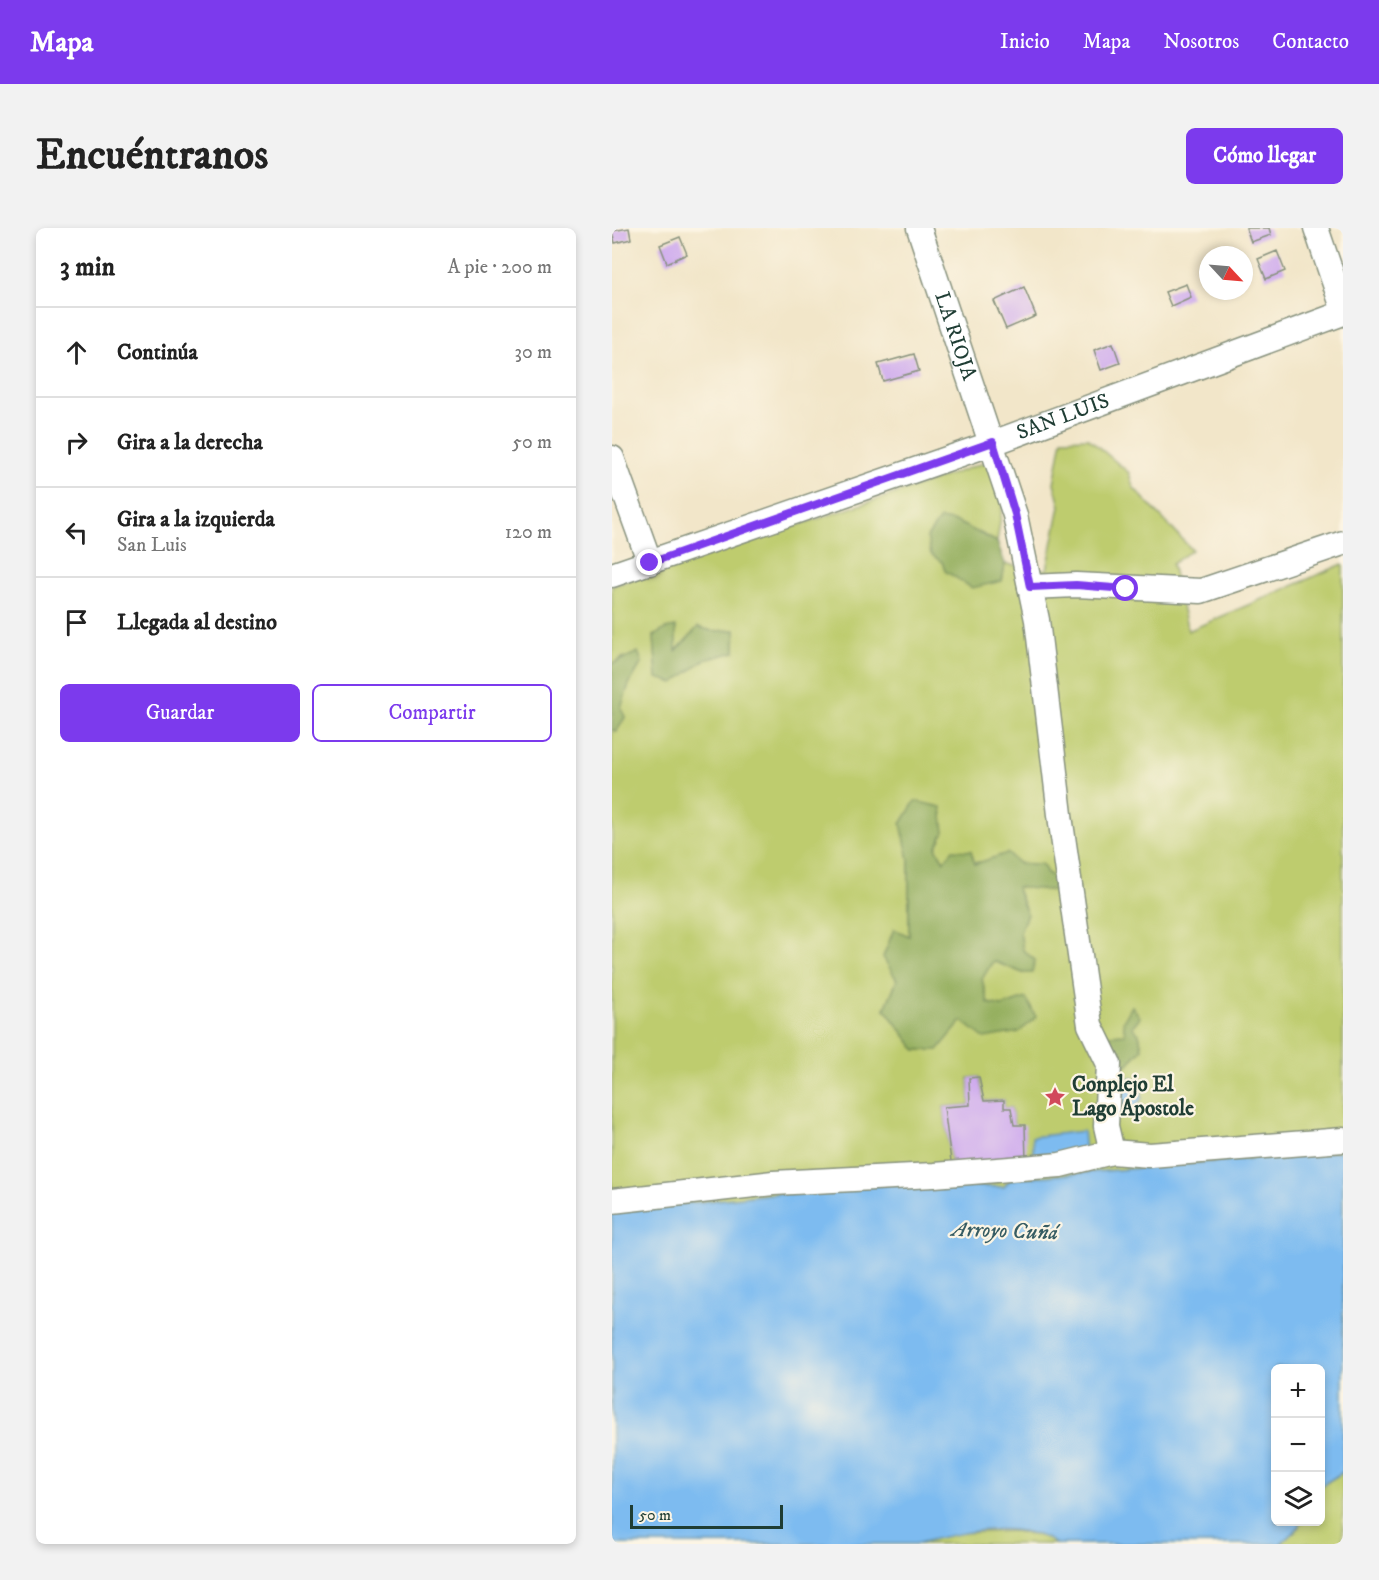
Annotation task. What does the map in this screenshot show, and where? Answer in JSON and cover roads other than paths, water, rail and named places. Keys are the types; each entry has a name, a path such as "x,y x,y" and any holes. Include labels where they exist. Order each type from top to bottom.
{"street":[{"name":"LA RIOJA","path":"919,228 993,442 1015,514 1037,620 1059,812 1090,1025 1109,1064 1106,1126 1112,1152"},
{"path":"1316,228 1343,308"},
{"name":"SAN LUIS","path":"612,575 993,442 1343,313"},
{"path":"612,458 650,563"},
{"path":"1030,587 1076,585 1202,591 1343,543"},
{"path":"612,1201 773,1182 934,1175 1060,1165 1112,1152 1150,1155 1343,1140"}],"water":[{"path":"1131,1077 1141,1083 1142,1098 1135,1108 1123,1107 1118,1102 1119,1083"},
{"path":"1083,1131 1085,1153 1034,1160 1032,1137"},
{"name":"Arroyo Cuñá","path":"1343,1151 1343,1472 1325,1483 1325,1364 1271,1364 1271,1526 1299,1526 1298,1528 1280,1544 1056,1544 1023,1531 987,1530 915,1544 612,1544 612,1212 769,1194 968,1178 970,1186 1004,1187 1010,1179"}],"place":[{"name":"Conplejo El Lago Apostole","path":"1055,1097"}]}
